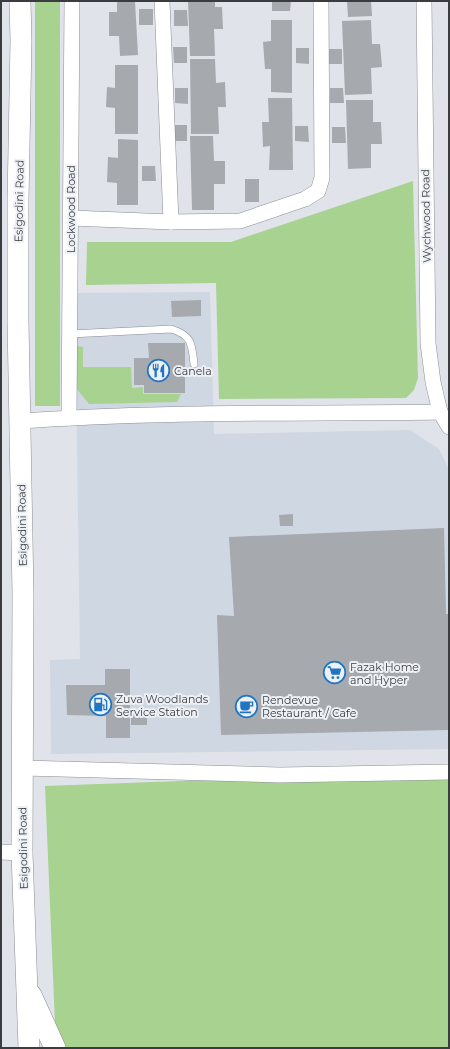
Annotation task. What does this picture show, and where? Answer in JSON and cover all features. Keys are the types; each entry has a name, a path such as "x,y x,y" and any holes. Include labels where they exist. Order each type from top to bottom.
{"main road":[{"name":"Esigodini Road","path":"20,1 22,41 18,289 23,520 22,853 28,1048"},
{"path":"27,985 55,1048"}],"street":[{"name":"Lockwood Road","path":"69,418 72,1"},
{"path":"162,1 171,222"},
{"path":"70,218 171,222 240,221 305,199 318,191 322,178 321,1"},
{"name":"Wychwood Road","path":"424,1 428,343 433,382 440,412 449,427"},
{"path":"20,421 223,413 440,412"},
{"path":"22,768 280,774 449,772"},
{"path":"1,852 22,853"}],"lane":[{"path":"70,334 172,329 190,340 194,364"}],"shaded area":[{"path":"210,292 214,434 410,430 439,449 449,469 449,749 51,754 50,660 80,659 75,293"}],"green space":[{"path":"35,1 60,1 60,406 35,406"},
{"path":"413,181 418,378 414,390 406,398 219,399 216,283 86,285 87,242 231,242"},
{"path":"76,346 83,347 83,367 131,367 132,388 143,387 143,394 181,394 177,402 89,404 76,388"},
{"path":"449,771 449,1048 66,1048 55,1024 45,786"}],"building":[{"path":"117,1 135,1 138,55 120,56 119,36 109,36 109,12 117,12"},
{"path":"188,1 215,1 215,7 222,7 223,29 214,29 215,56 190,56"},
{"path":"272,1 291,1 290,11 272,11"},
{"path":"347,1 371,1 372,16 348,17"},
{"path":"139,9 153,9 153,25 139,25"},
{"path":"174,10 187,10 188,26 174,26"},
{"path":"271,20 292,20 292,93 271,92 271,69 265,69 263,42 271,41"},
{"path":"371,20 372,44 380,44 382,67 371,68 372,94 345,95 342,21"},
{"path":"173,47 187,47 187,63 174,63"},
{"path":"296,48 309,48 309,64 296,63"},
{"path":"328,49 342,49 342,64 328,64"},
{"path":"190,59 215,59 216,83 225,82 226,107 218,107 219,134 191,134"},
{"path":"115,65 138,65 138,134 115,134 115,108 106,107 107,87 115,88"},
{"path":"175,88 188,88 188,104 175,103"},
{"path":"330,88 343,88 344,103 330,103"},
{"path":"268,98 292,98 293,170 269,170 270,146 263,147 262,122 269,122"},
{"path":"346,100 373,100 373,122 381,122 382,144 371,144 371,168 348,169"},
{"path":"174,125 187,125 187,141 174,141"},
{"path":"295,126 308,126 309,142 295,141"},
{"path":"332,127 345,127 346,143 332,143"},
{"path":"190,136 213,136 214,161 225,161 225,184 214,184 214,210 192,210"},
{"path":"118,139 138,140 138,205 117,205 117,183 107,182 108,157 118,158"},
{"path":"142,166 155,166 156,181 142,181"},
{"path":"245,179 259,179 259,202 245,202"},
{"path":"201,300 201,316 172,317 171,301"},
{"name":"Canela","path":"148,343 185,343 185,393 144,393 144,385 134,385 134,358 149,358"},
{"path":"293,514 293,526 280,526 279,515"},
{"name":"Fazak Home and Hyper","path":"444,528 446,614 449,614 449,730 221,735 217,615 234,616 229,537"},
{"path":"105,669 130,669 130,738 106,738 106,716 67,715 66,685 105,685"},
{"path":"131,713 147,713 147,725 131,725"}],"place":[{"name":"Canela","path":"159,371"},
{"name":"Fazak Home and Hyper","path":"334,673"},
{"name":"Zuva Woodlands Service Station","path":"101,705"},
{"name":"Rendevue Restaurant / Cafe","path":"247,706"}]}
